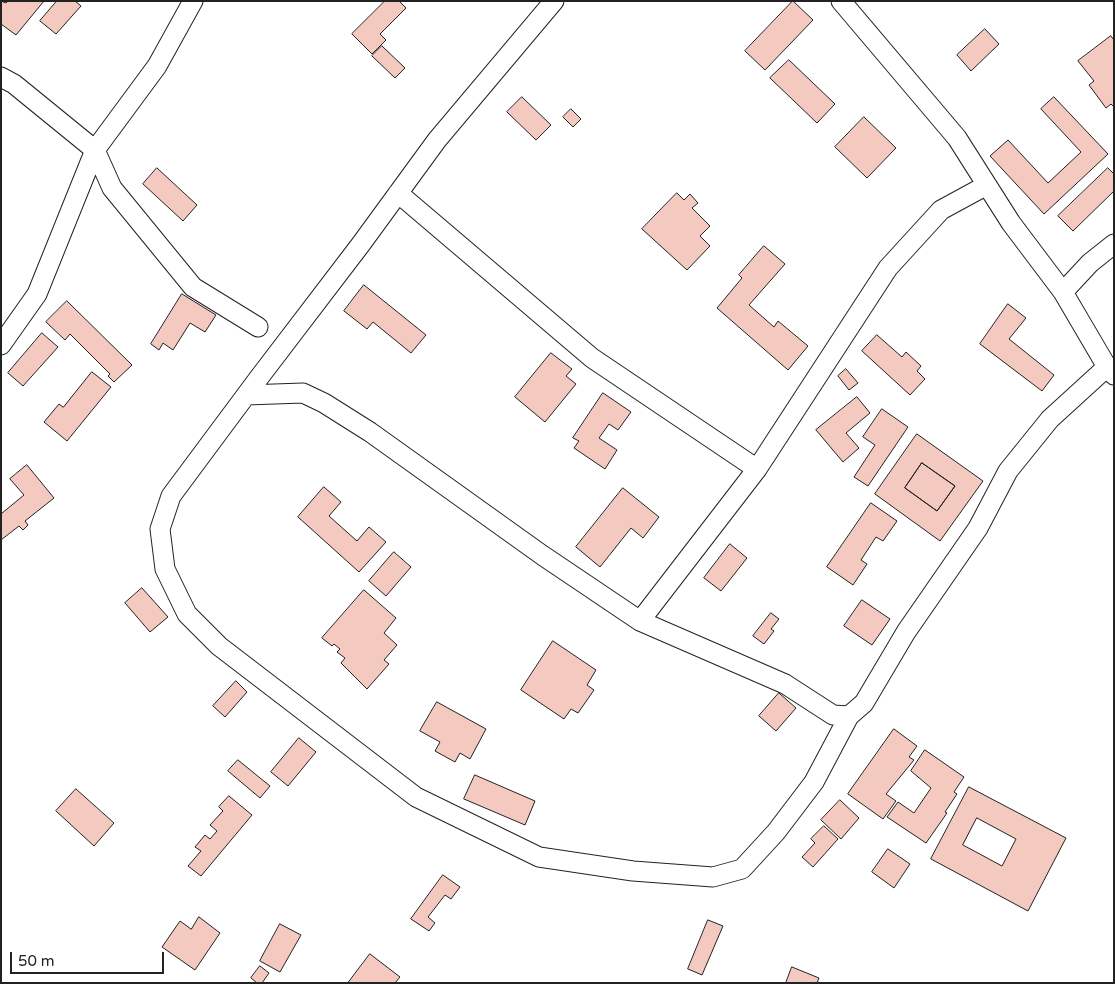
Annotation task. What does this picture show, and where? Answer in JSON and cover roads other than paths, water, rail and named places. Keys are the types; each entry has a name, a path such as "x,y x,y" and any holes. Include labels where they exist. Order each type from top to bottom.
{"street":[{"path":"1,345 38,294 95,150 157,66 192,1"},
{"path":"554,1 437,140 171,496 160,529 165,570 187,614 219,646 416,797 539,857 633,871 714,877 742,869 776,832 814,782 849,716 864,703 906,632 978,528 1008,471 1050,419 1110,371 1063,292 1011,223 957,138 841,1"},
{"path":"1,77 14,84 95,150 112,188 193,287 258,328"},
{"path":"640,621 757,470 888,268 940,210 986,185"},
{"path":"398,193 592,358 757,470"},
{"path":"1063,292 1090,263 1114,244"},
{"path":"246,396 303,393 324,403 370,432 542,555 640,621 785,684 833,715 849,716"}]}
